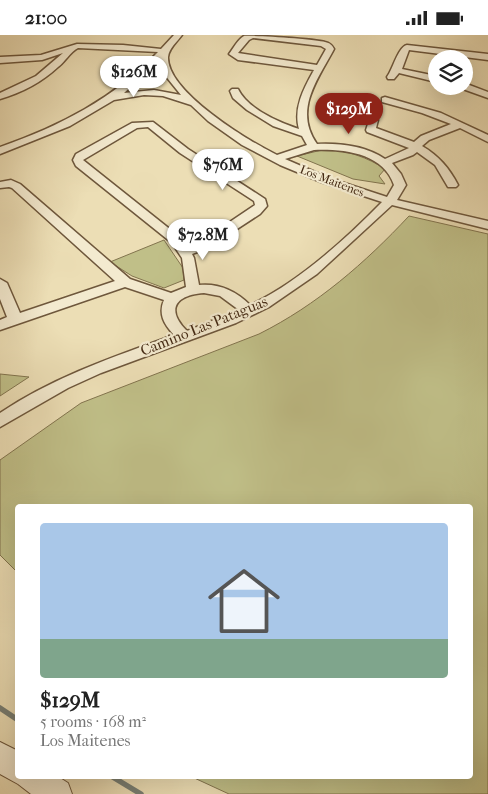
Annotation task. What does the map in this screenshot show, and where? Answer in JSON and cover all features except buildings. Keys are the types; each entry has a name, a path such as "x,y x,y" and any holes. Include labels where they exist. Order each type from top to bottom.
{"street":[{"path":"0,151 66,125 112,99 138,77 161,49 178,35"},
{"path":"314,147 304,134 301,119 302,107 330,49 328,46 253,36 246,38 233,54 238,57 320,68"},
{"path":"1,61 35,58 72,47 161,49"},
{"path":"0,96 35,79 63,58 72,47"},
{"path":"428,78 394,74 405,48 431,50"},
{"name":"Los Maitenes","path":"161,49 168,73 190,102"},
{"path":"49,55 63,58"},
{"path":"473,55 488,57"},
{"path":"473,86 488,87"},
{"path":"473,89 488,95"},
{"path":"234,91 236,96 259,113 292,131 304,134"},
{"name":"Los Maitenes","path":"112,99 133,94 161,92 177,96 190,102 232,134 277,159 337,184 392,197 488,225"},
{"path":"385,100 426,110 460,124 488,139"},
{"path":"373,120 371,129 416,146 442,167 452,185"},
{"path":"185,252 204,245 256,211 261,206 259,199 184,151 150,124 135,125 80,156 78,160 80,163 168,232 185,252 190,265 193,289"},
{"path":"384,163 409,153 425,138 460,124"},
{"path":"277,159 296,151 314,147 331,146 355,149 384,163 393,173 400,183 392,197"},
{"path":"0,185 11,183 16,185 108,269 125,281 173,298"},
{"name":"Camino Las Pataguas","path":"0,421 35,396 60,383 248,311 278,296 306,276 344,244 392,197"},
{"path":"0,325 125,281"},
{"path":"0,283 15,319"},
{"path":"183,336 169,317 168,308 173,298 182,292 210,288 221,291 237,300 248,311"},
{"path":"0,757 15,767"},
{"path":"35,779 58,794"}],"shaded area":[{"path":"326,149 357,155 385,169 379,176 385,184 353,179 297,156"},
{"path":"409,216 488,234 488,794 229,794 196,779 473,779 473,504 15,504 15,570 0,555 0,460 81,403 259,334 280,323 339,282"},
{"path":"164,240 183,268 184,280 164,288 132,276 110,262"},
{"path":"0,374 29,377 0,396"}],"waterway":[{"path":"0,708 15,718"},
{"path":"116,779 141,794"}]}
